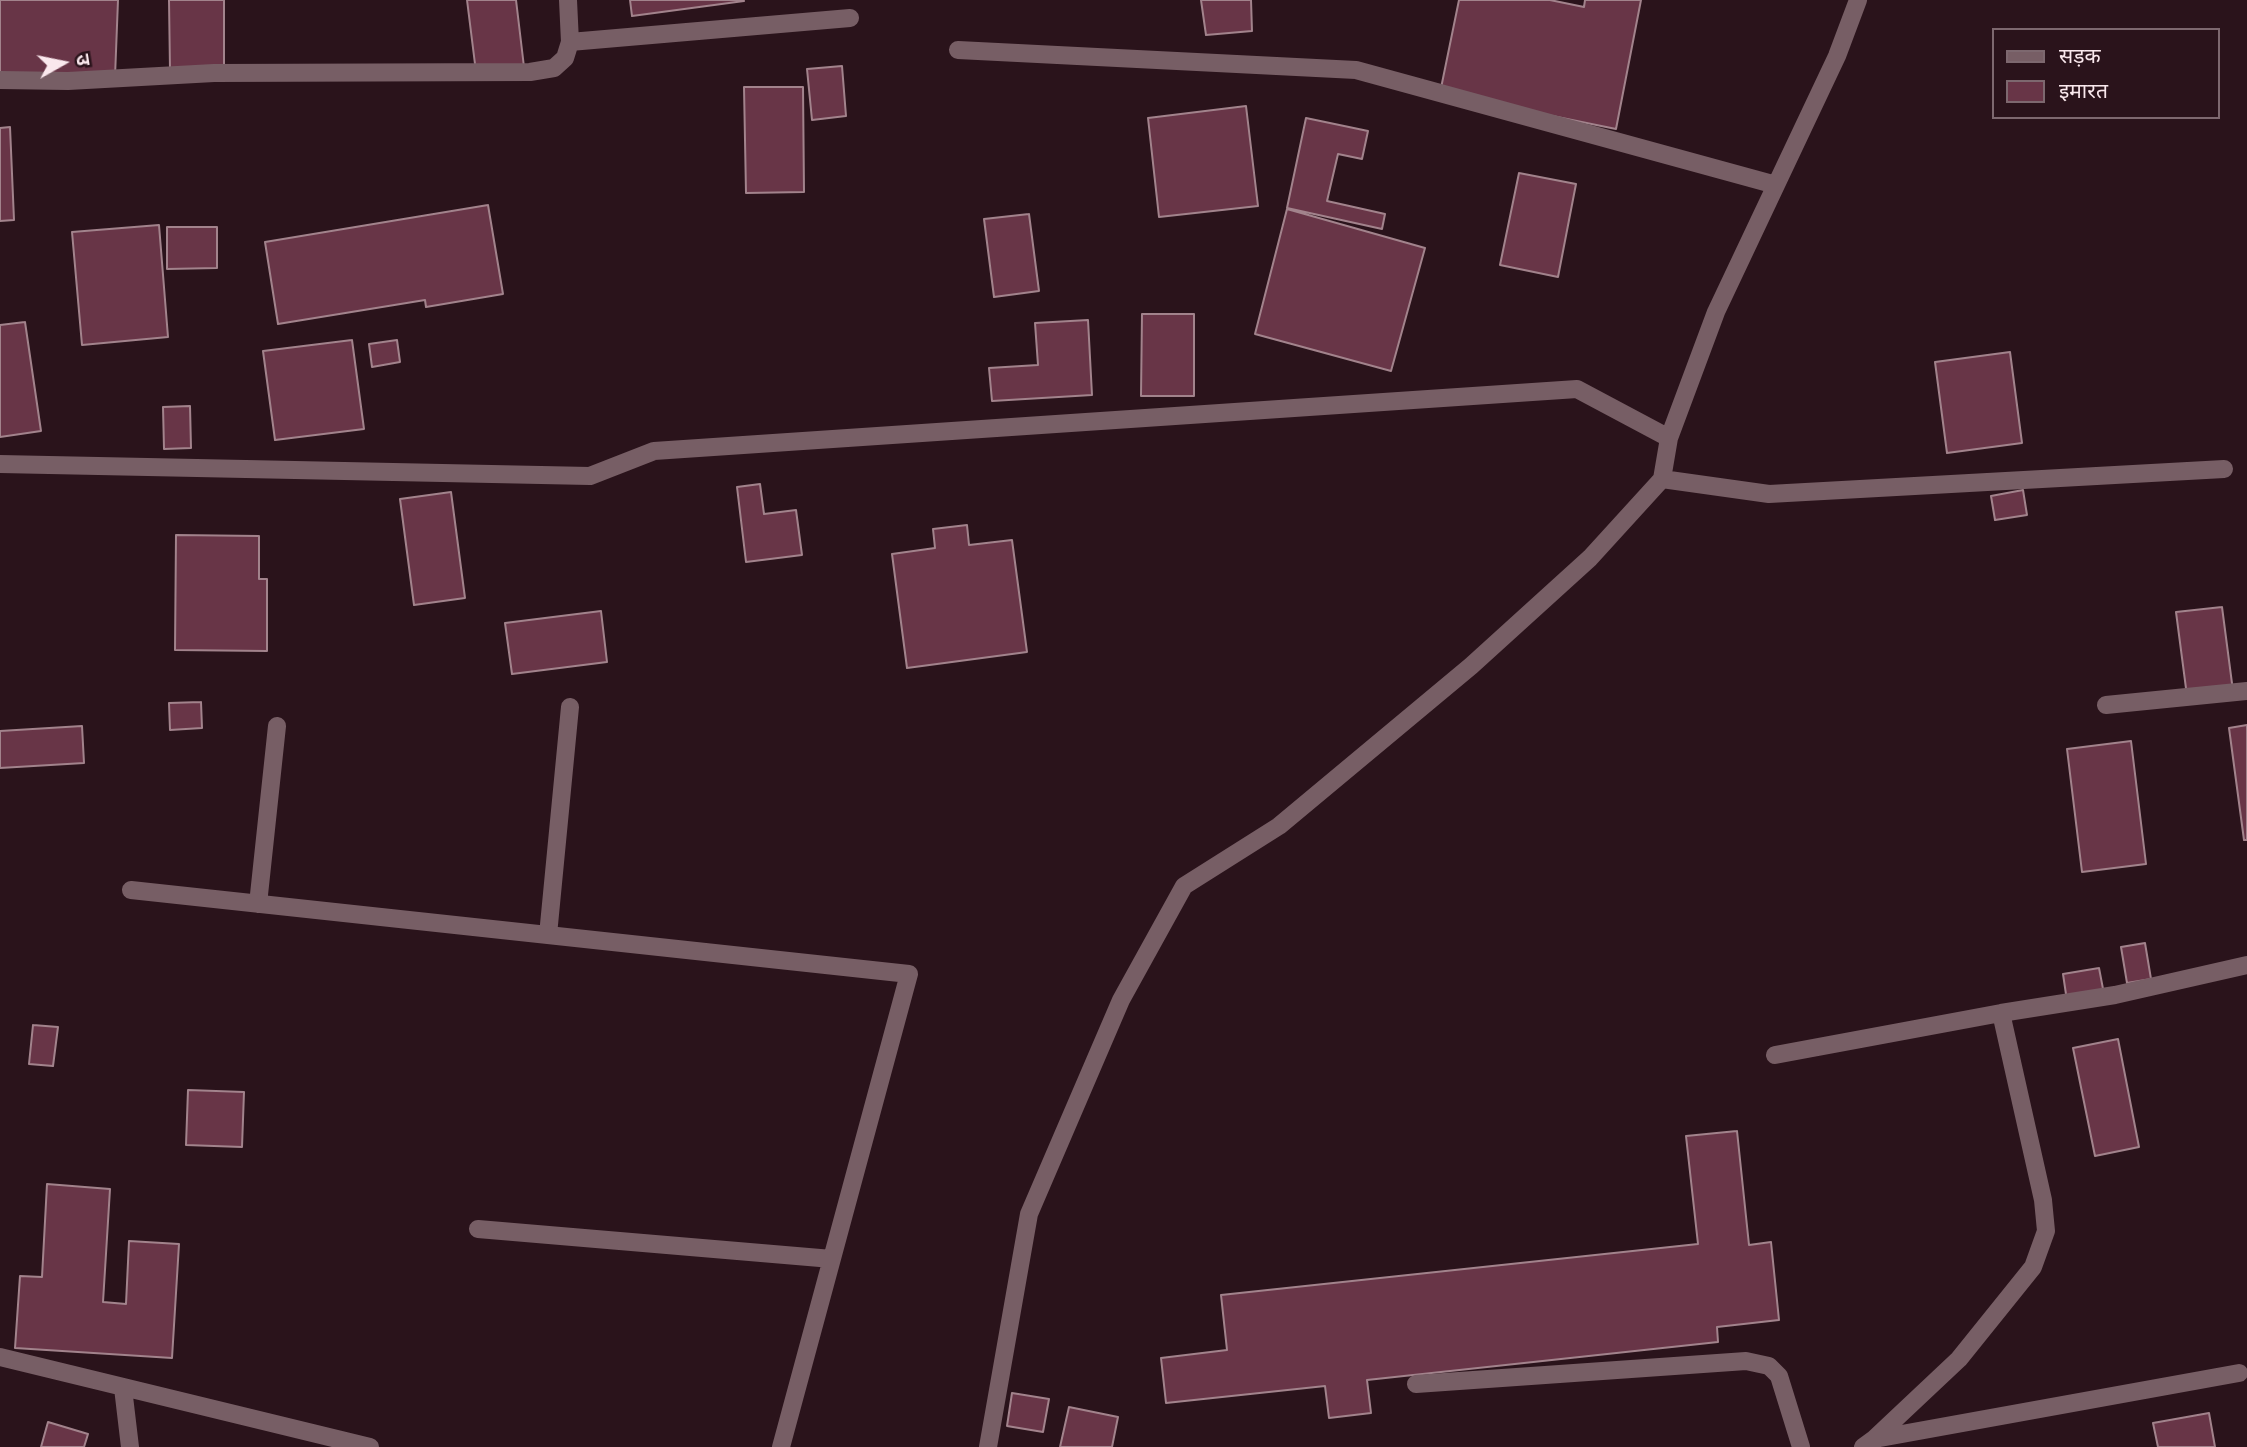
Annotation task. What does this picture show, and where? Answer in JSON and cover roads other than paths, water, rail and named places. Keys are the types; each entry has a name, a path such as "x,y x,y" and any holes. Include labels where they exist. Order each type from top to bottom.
{"street":[{"path":"0,80 68,80 214,73 530,72 554,68 565,58 570,42 568,0"},
{"path":"988,1447 1030,1214 1121,1000 1184,886 1279,826 1471,666 1590,558 1662,479 1669,438 1716,312 1837,56 1858,0"},
{"path":"570,42 850,18"},
{"path":"958,50 1356,71 1776,185"},
{"path":"0,464 590,475 654,451 1577,389 1669,438"},
{"path":"1662,479 1769,494 2224,469"},
{"path":"2106,705 2247,691"},
{"path":"548,935 570,707"},
{"path":"258,904 277,726"},
{"path":"131,890 909,974 781,1447"},
{"path":"1775,1055 2115,995 2247,965"},
{"path":"1868,1443 1959,1359 2033,1267 2046,1231 2043,1200 2001,1013"},
{"path":"478,1229 832,1259"},
{"path":"0,1357 370,1447"},
{"path":"1416,1384 1746,1361 1769,1366 1779,1376 1801,1447"},
{"path":"1868,1443 2239,1373"},
{"path":"123,1388 130,1447"}]}
